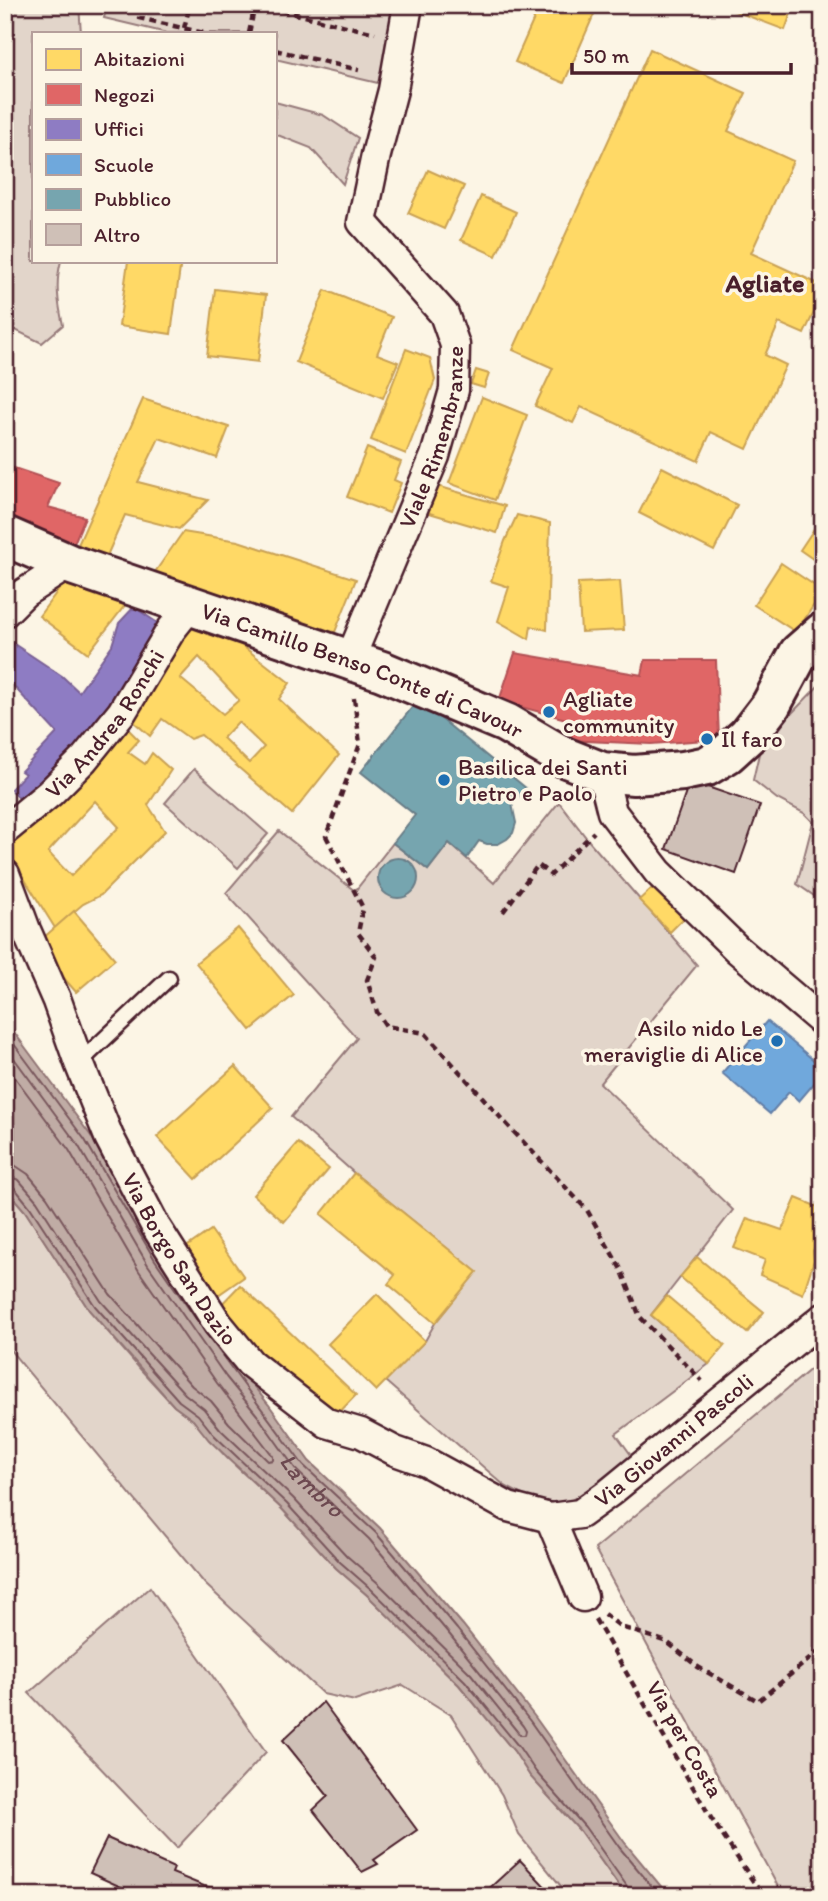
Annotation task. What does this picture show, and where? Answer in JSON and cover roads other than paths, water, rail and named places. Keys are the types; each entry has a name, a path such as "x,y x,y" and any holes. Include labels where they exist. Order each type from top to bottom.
{"street":[{"name":"Viale Rimembranze","path":"350,659 435,456 454,390 454,345 444,314 362,222 393,90 408,5"},
{"name":"Via Camillo Benso Conte di Cavour","path":"5,536 69,564 350,659 506,723 564,757 603,772 634,775 683,771 707,766 727,754 748,735 771,705 799,653 823,632"},
{"path":"5,612 24,593 69,564"},
{"name":"Via Andrea Ronchi","path":"5,830 50,793 84,759 122,712 171,630 191,605"},
{"path":"603,772 612,813 658,872 737,948 823,1022"},
{"name":"Via Borgo San Dazio","path":"5,874 109,1137 156,1227 218,1324 250,1363 327,1423 361,1433 395,1451 426,1462 508,1507"},
{"name":"Via Giovanni Pascoli","path":"508,1507 550,1518 580,1514 610,1493 823,1318"},
{"path":"550,1518 583,1597"}],"lane":[{"path":"79,1063 169,978"}],"water":[{"name":"Lambro","path":"5,1020 91,1136 131,1206 239,1368 309,1461 380,1528 463,1625 535,1717 625,1843 669,1896 626,1896 580,1831 530,1776 514,1751 459,1685 336,1568 282,1509 209,1440 193,1420 174,1406 89,1310 25,1211 5,1188"}],"place":[{"name":"Agliate community","path":"549,712"},
{"name":"Il faro","path":"707,739"},
{"name":"Basilica dei Santi Pietro e Paolo","path":"444,780"},
{"name":"Asilo nido Le meraviglie di Alice","path":"777,1041"}],"district":[{"name":"Agliate","path":"765,283"}]}
